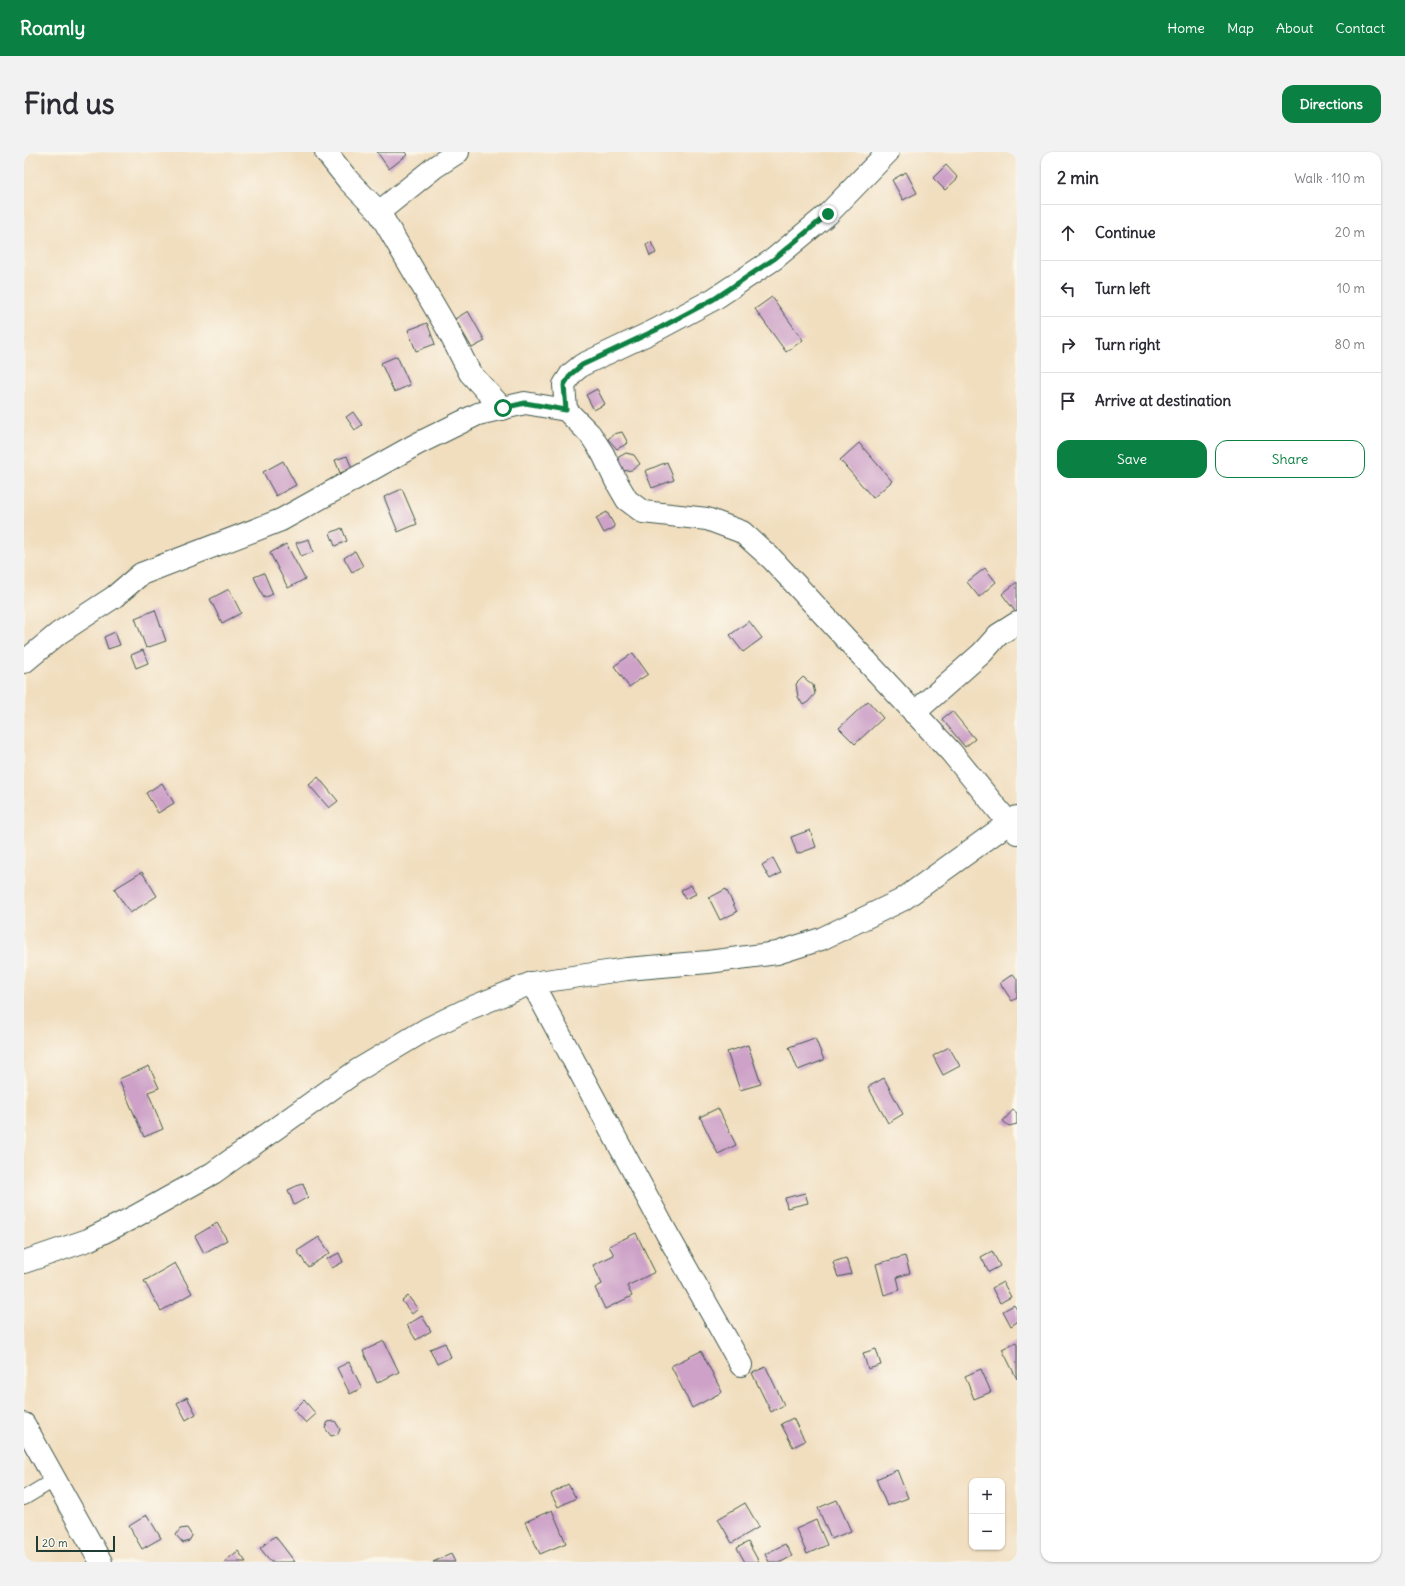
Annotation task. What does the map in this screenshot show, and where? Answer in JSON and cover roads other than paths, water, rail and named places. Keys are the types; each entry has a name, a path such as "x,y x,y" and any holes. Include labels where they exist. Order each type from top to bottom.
{"street":[{"path":"326,152 348,180 379,212 447,328 470,373 503,408"},
{"path":"379,212 435,167 458,152"},
{"path":"566,410 564,385 571,374 582,365 656,330 714,299 774,259 828,214 888,152"},
{"path":"24,662 59,633 114,597 141,574 281,520 424,440 478,414 525,403 566,410 590,434 604,454 616,481 627,500 643,512 707,519 742,532 772,559 951,752 1014,824 902,900 821,940 777,953 708,962 628,969 532,983 468,1009 421,1033 358,1070 213,1173 134,1217 88,1240 24,1262"},
{"path":"914,713 982,653 998,635 1017,623"},
{"path":"532,983 666,1232 741,1365"},
{"path":"24,1424 101,1562"}],"lane":[{"path":"24,1498 54,1480"}]}
